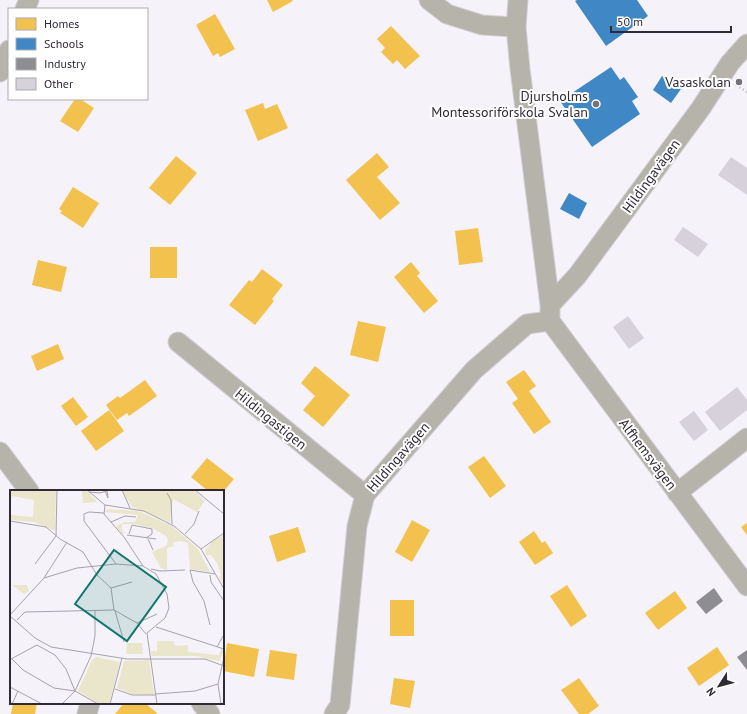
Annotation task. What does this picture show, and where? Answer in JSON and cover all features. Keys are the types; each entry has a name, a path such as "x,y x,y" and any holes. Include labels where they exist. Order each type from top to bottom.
{"street":[{"path":"429,0 447,14 482,25 516,27"},
{"path":"518,0 516,27 550,313"},
{"name":"Hildingavägen","path":"334,714 340,705 356,526 365,495 474,370 527,324 550,313 701,108 730,63 747,44"},
{"path":"0,72 8,52"},
{"name":"Alfhemsvägen","path":"550,313 677,493 747,586"},
{"name":"Hildingastigen","path":"178,342 365,495"},
{"path":"677,493 747,438"},
{"path":"0,452 28,490"},
{"path":"87,714 90,704"},
{"path":"202,704 210,714"}],"building: Homes":[{"path":"267,0 292,0 293,1 273,12"},
{"path":"215,14 235,49 220,57 218,53 213,56 196,25"},
{"path":"391,26 420,56 405,69 397,60 393,64 381,52 385,48 377,39"},
{"path":"74,100 82,100 94,108 78,132 60,121"},
{"path":"263,103 265,109 277,104 288,128 258,141 245,110"},
{"path":"377,153 389,167 377,177 400,203 380,220 346,180"},
{"path":"176,156 197,173 170,205 149,188"},
{"path":"73,187 99,203 83,228 60,213 62,211 59,209"},
{"path":"478,228 483,262 459,265 455,231"},
{"path":"150,247 177,247 177,278 150,278"},
{"path":"38,260 67,267 61,292 32,285"},
{"path":"411,262 420,273 417,276 438,301 424,313 394,277"},
{"path":"262,269 283,285 272,299 274,301 255,325 229,305 249,280 252,282"},
{"path":"358,321 386,327 378,362 350,355"},
{"path":"58,344 64,359 37,371 31,356"},
{"path":"315,366 350,395 323,427 303,410 315,396 301,383"},
{"path":"524,370 536,386 529,391 551,422 534,434 512,403 518,399 506,382"},
{"path":"145,380 157,396 129,416 127,413 117,420 106,405 118,396 120,398"},
{"path":"73,397 88,417 76,426 61,406"},
{"path":"109,410 124,431 96,451 81,431"},
{"path":"484,456 506,486 490,498 468,467"},
{"path":"207,458 234,479 224,491 207,490 191,477"},
{"path":"412,520 430,530 412,562 395,552"},
{"path":"747,523 747,535 741,527"},
{"path":"298,527 306,552 277,562 269,536"},
{"path":"534,531 542,543 545,541 553,553 535,565 519,542"},
{"path":"567,585 587,616 571,627 550,596"},
{"path":"675,591 687,608 658,630 645,613"},
{"path":"390,600 414,600 414,636 390,636"},
{"path":"227,643 259,649 254,677 224,671"},
{"path":"717,647 729,665 699,686 687,668"},
{"path":"270,650 297,654 294,680 266,676"},
{"path":"394,678 415,681 410,708 390,704"},
{"path":"579,678 599,706 588,714 579,714 561,690"},
{"path":"13,704 37,704 35,714 11,714"},
{"path":"123,704 146,704 157,713 156,714 115,714"}],"building: Schools":[{"path":"637,0 648,16 606,46 575,1"},
{"path":"611,67 620,80 624,77 638,97 632,101 640,114 592,147 560,101"},
{"path":"662,76 681,89 671,103 653,90"},
{"path":"569,193 587,203 579,219 560,209"}],"building: Industry":[{"path":"714,588 723,601 706,614 696,602"},
{"path":"747,650 747,670 737,657"}],"building: Other":[{"path":"731,157 747,168 747,195 718,175"},
{"path":"683,227 708,244 698,257 674,240"},
{"path":"628,316 644,338 629,349 613,327"},
{"path":"737,387 747,400 747,410 720,431 705,412"},
{"path":"694,411 708,430 694,441 679,422"}],"place":[{"name":"Vasaskolan","path":"739,82"},
{"name":"Djursholms Montessoriförskola Svalan","path":"596,104"}]}
